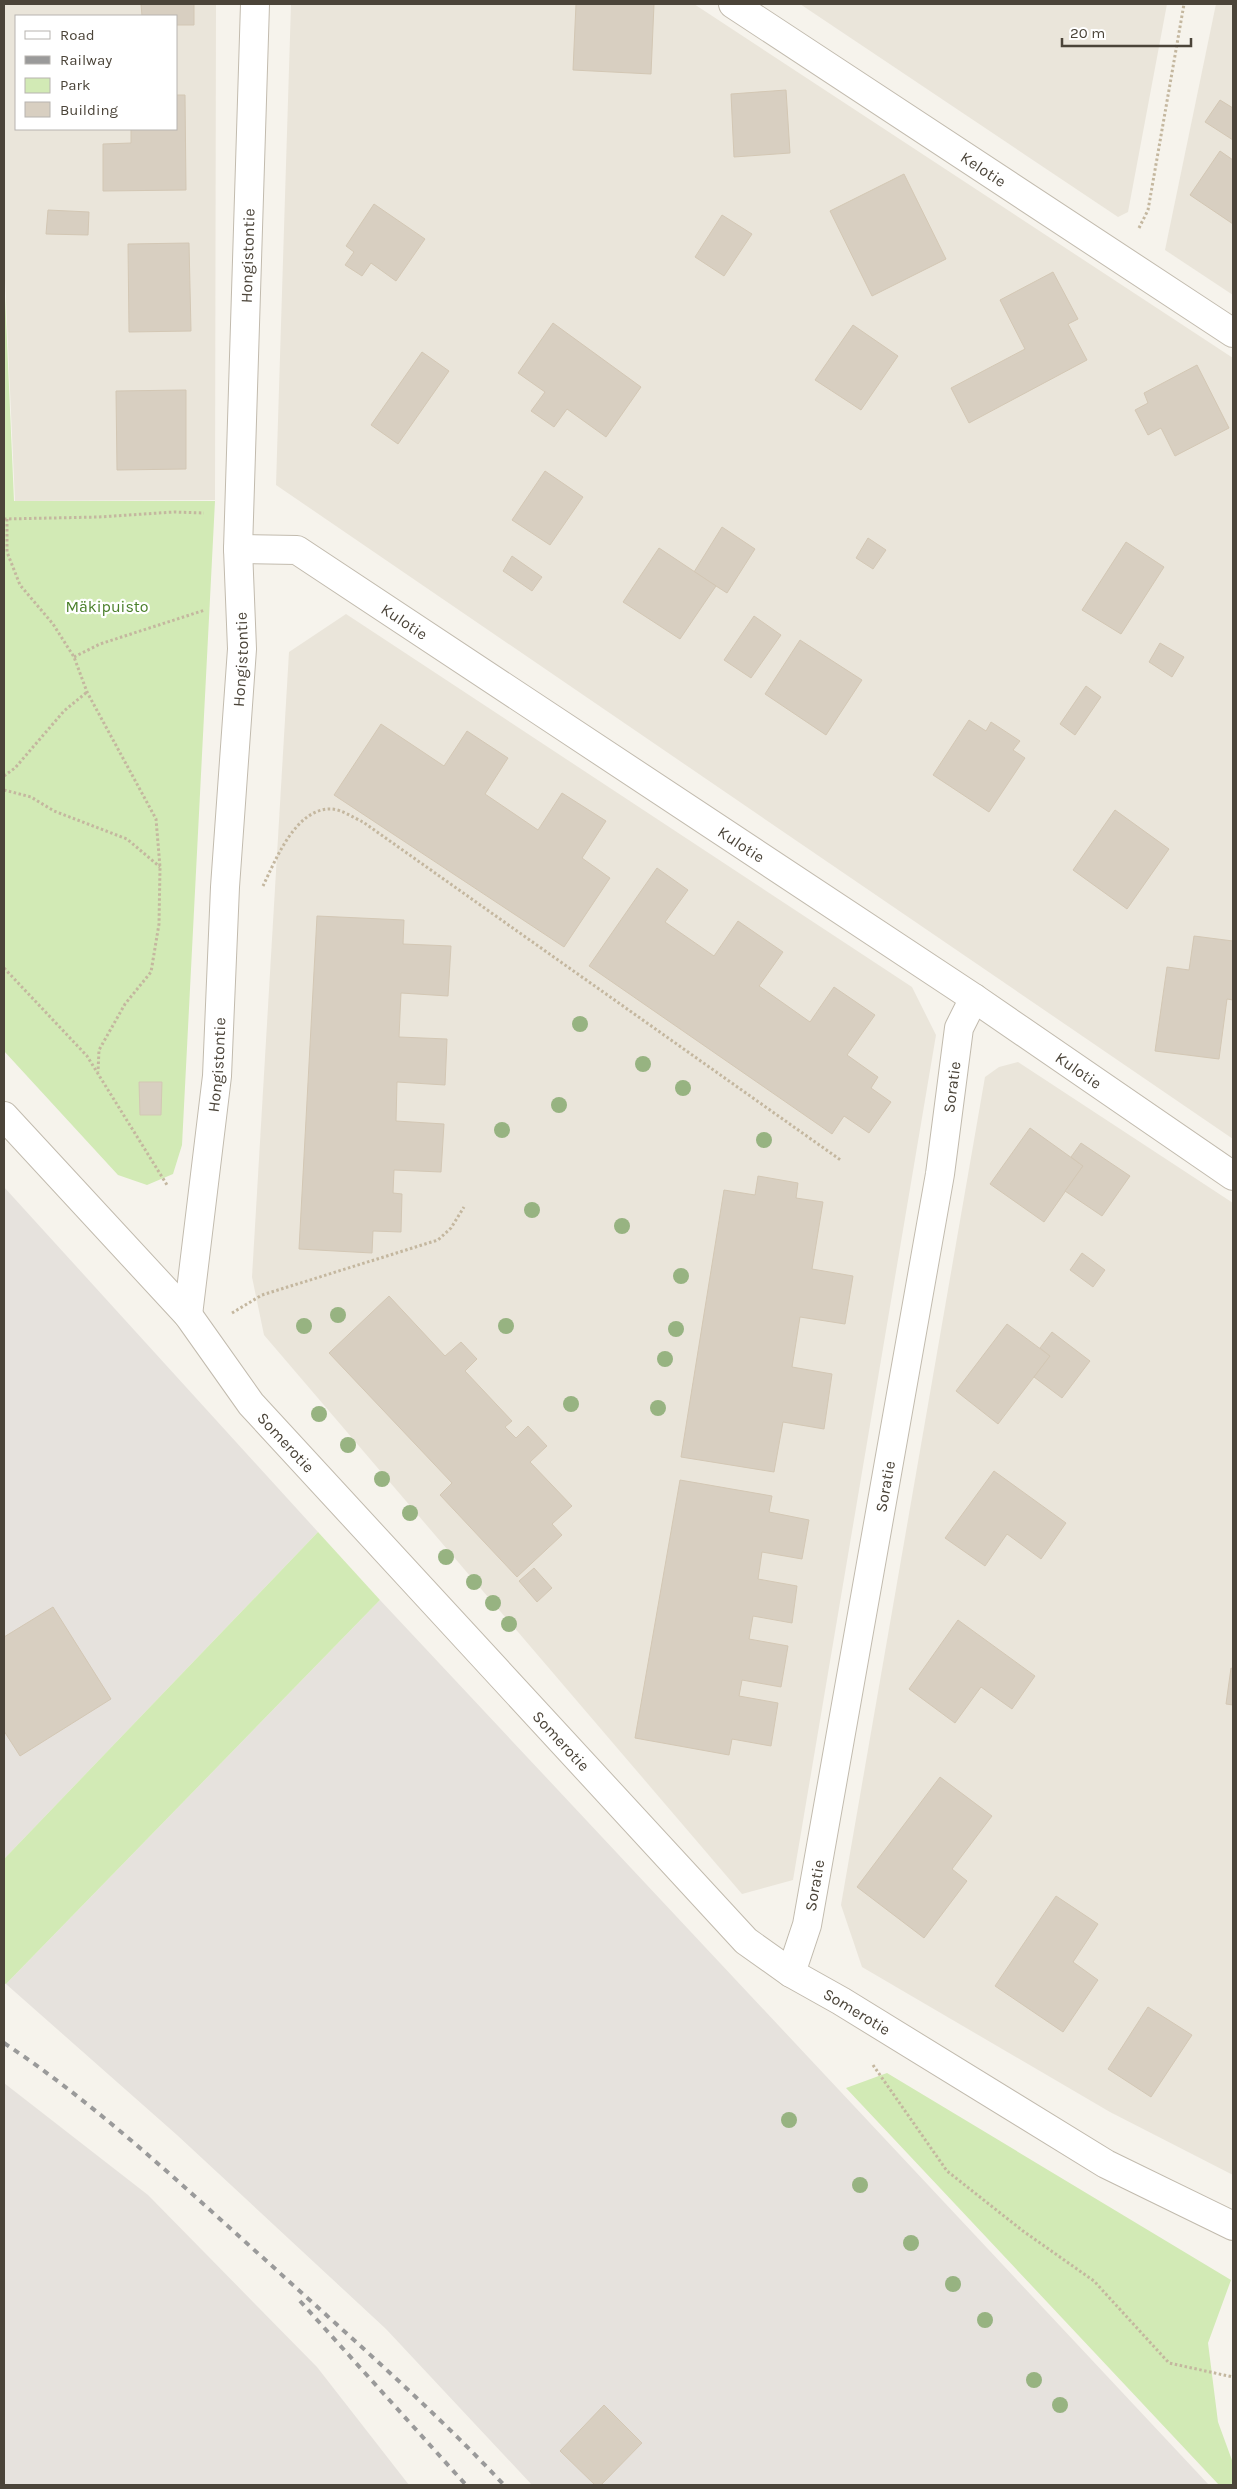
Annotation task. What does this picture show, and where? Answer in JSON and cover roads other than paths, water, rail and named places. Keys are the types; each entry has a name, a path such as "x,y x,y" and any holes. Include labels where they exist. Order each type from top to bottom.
{"street":[{"name":"Hongistontie","path":"195,1324 217,1076 225,886 242,649 238,549 255,4"},
{"name":"Kelotie","path":"733,4 1233,333"},
{"name":"Kulotie","path":"238,549 297,550 974,998 1233,1176"},
{"name":"Soratie","path":"791,1973 807,1926 938,1184 959,1028 974,998"},
{"name":"Somerotie","path":"4,1116 195,1324 251,1404 746,1941 791,1973 841,2001 1106,2164 1233,2226"}],"railway":[{"path":"4,2043 74,2094 174,2178 390,2373 504,2485"},
{"path":"300,2301 466,2485"}],"park label":[{"name":"Mäkipuisto","path":"107,606"}]}
